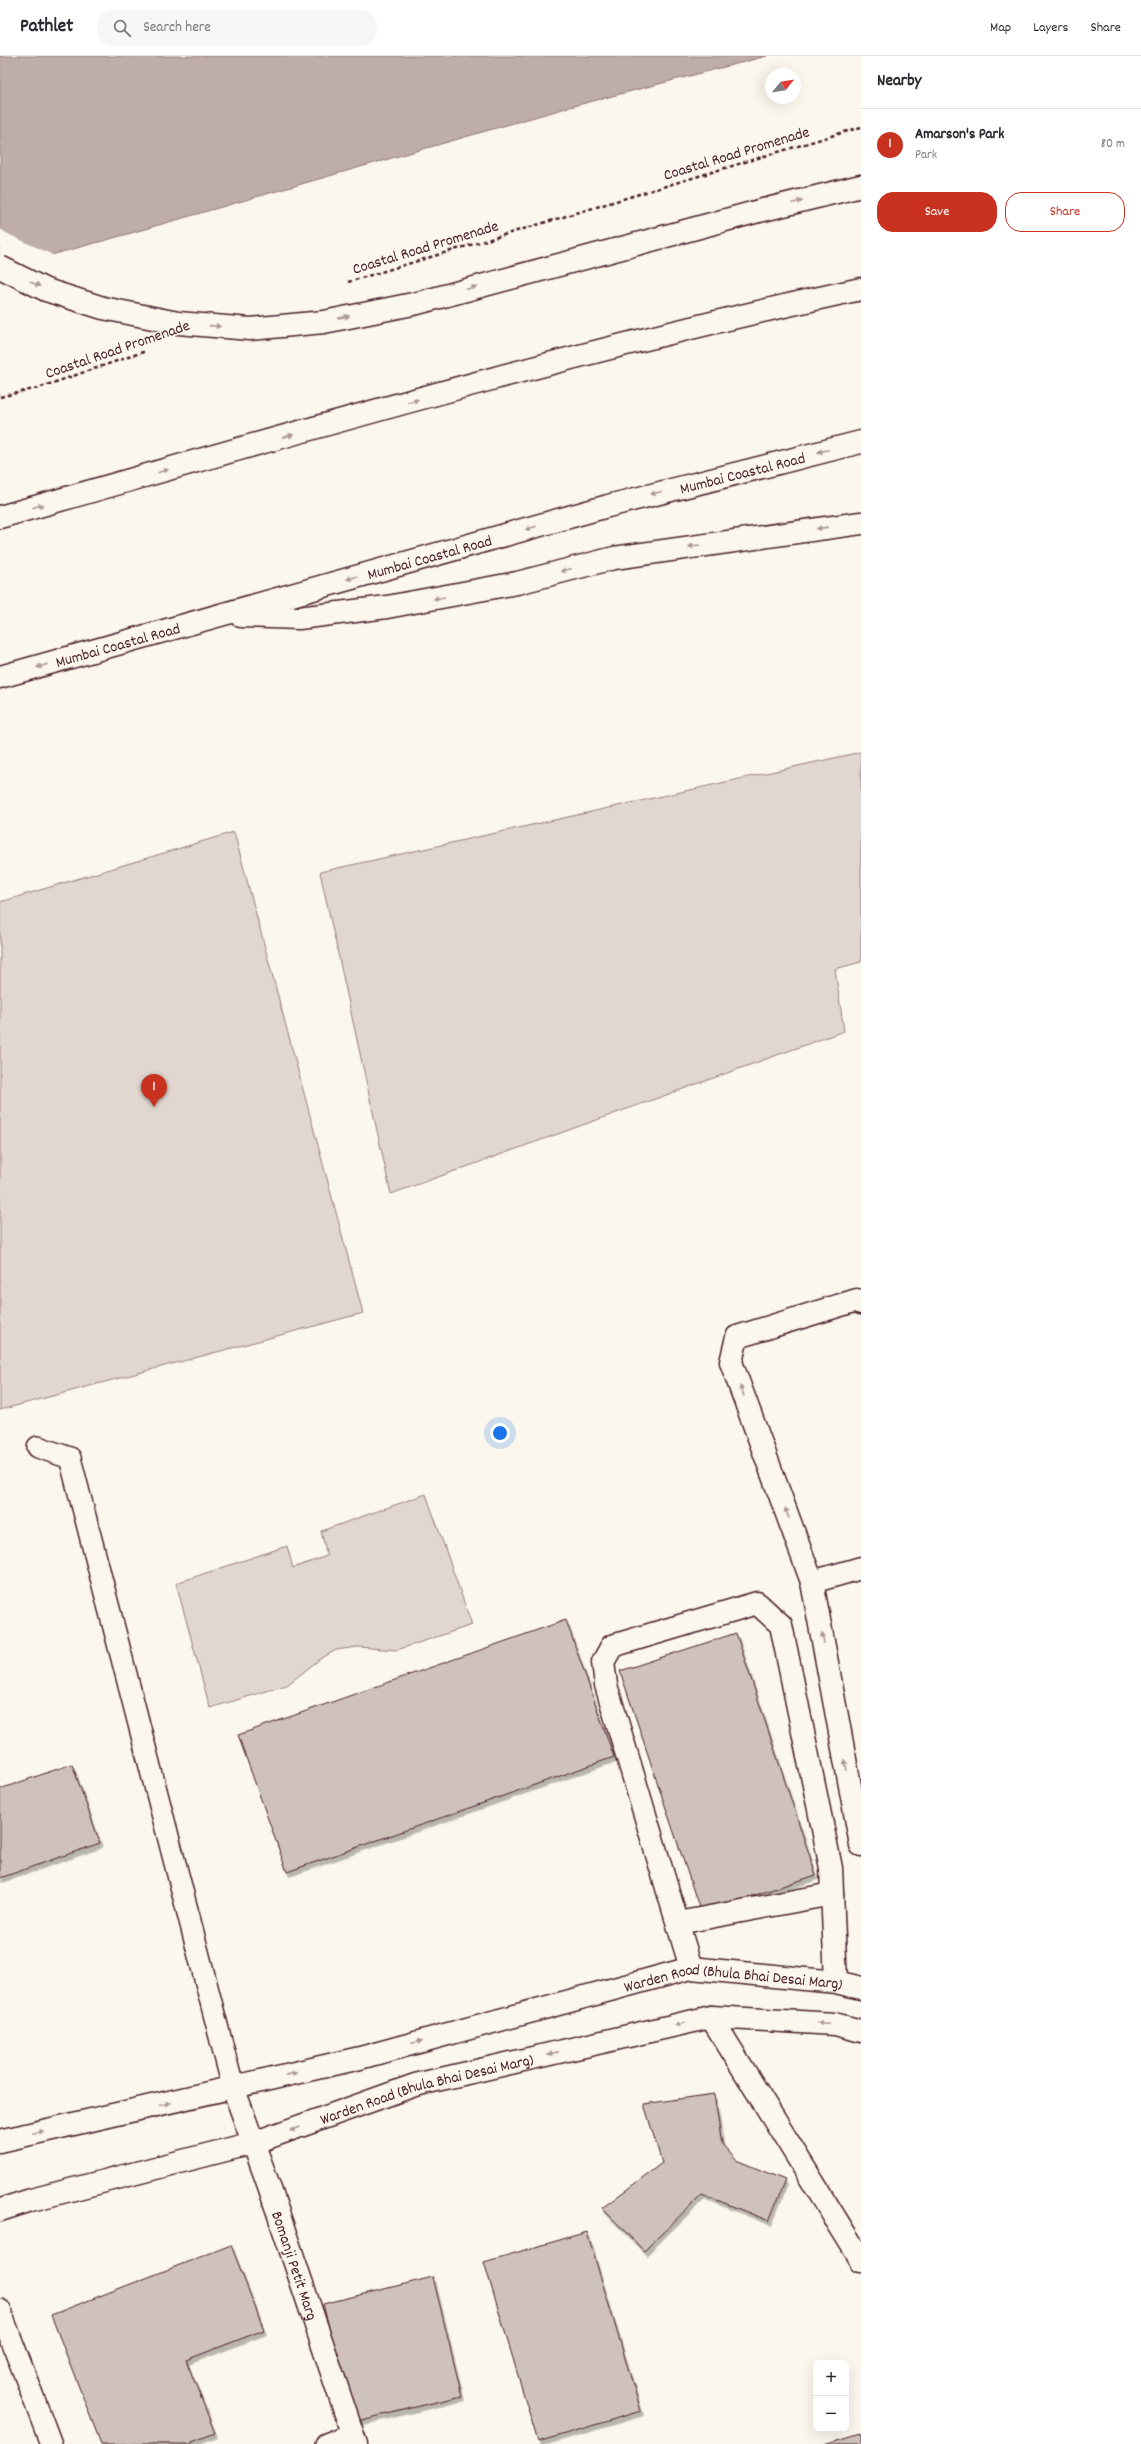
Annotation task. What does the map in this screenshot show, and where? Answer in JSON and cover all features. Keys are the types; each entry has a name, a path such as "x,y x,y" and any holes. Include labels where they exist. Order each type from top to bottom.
{"main road":[{"path":"0,267 46,290 103,308 178,323 250,328 324,322 418,303 759,211 861,186"},
{"path":"0,517 505,376 725,318 861,288"},
{"name":"Mumbai Coastal Road","path":"0,677 608,506 861,442"},
{"path":"219,616 299,618 387,607 517,583 614,558 861,523"},
{"path":"861,1303 856,1300 737,1337 731,1362 812,1582 861,1845"},
{"path":"812,1582 861,1568"},
{"path":"691,1968 606,1685 603,1662 612,1646 757,1603 781,1625 830,1868 836,1982"},
{"path":"678,1923 832,1894"},
{"name":"Warden Road (Bhula Bhai Desai Marg)","path":"0,2141 192,2098 232,2087 360,2058 691,1968 836,1982 861,1988"},
{"path":"711,2017 861,2260"},
{"name":"Warden Road (Bhula Bhai Desai Marg)","path":"0,2210 254,2143 415,2085 711,2017 835,2024 861,2031"},
{"name":"Bomanji Petit Marg","path":"232,2087 254,2143 354,2439"}],"lane":[{"path":"38,1447 70,1458 232,2087"},
{"path":"0,2310 51,2444"},
{"path":"326,2444 354,2439"}],"path":[{"name":"Coastal Road Promenade","path":"341,284 861,127"},
{"name":"Coastal Road Promenade","path":"0,397 38,388 148,350"}],"shaded area":[{"path":"0,56 767,56 566,108 110,239 0,269"},
{"path":"861,752 861,962 835,969 844,1031 391,1194 320,872"},
{"path":"234,832 363,1313 0,1410 0,902"},
{"path":"426,1494 472,1625 397,1650 358,1647 336,1650 320,1659 287,1685 210,1708 176,1583 287,1546 293,1568 327,1556 321,1531"}],"pier":[{"path":"0,229 10,235 55,256 0,271"}],"building":[{"path":"566,1620 614,1757 287,1872 238,1735"},
{"path":"736,1633 816,1875 701,1913 620,1671"},
{"path":"72,1764 100,1843 0,1878 0,1789"},
{"path":"714,2094 722,2144 736,2160 785,2180 769,2221 702,2194 644,2251 602,2208 662,2163 644,2104"},
{"path":"587,2232 641,2411 538,2442 484,2262"},
{"path":"231,2245 264,2330 186,2360 215,2433 192,2442 192,2444 101,2444 51,2315"},
{"path":"433,2277 462,2396 353,2422 323,2304"},
{"path":"861,2433 861,2444 825,2444"}],"place":[{"name":"Amarson's Park","path":"154,1107"}]}
